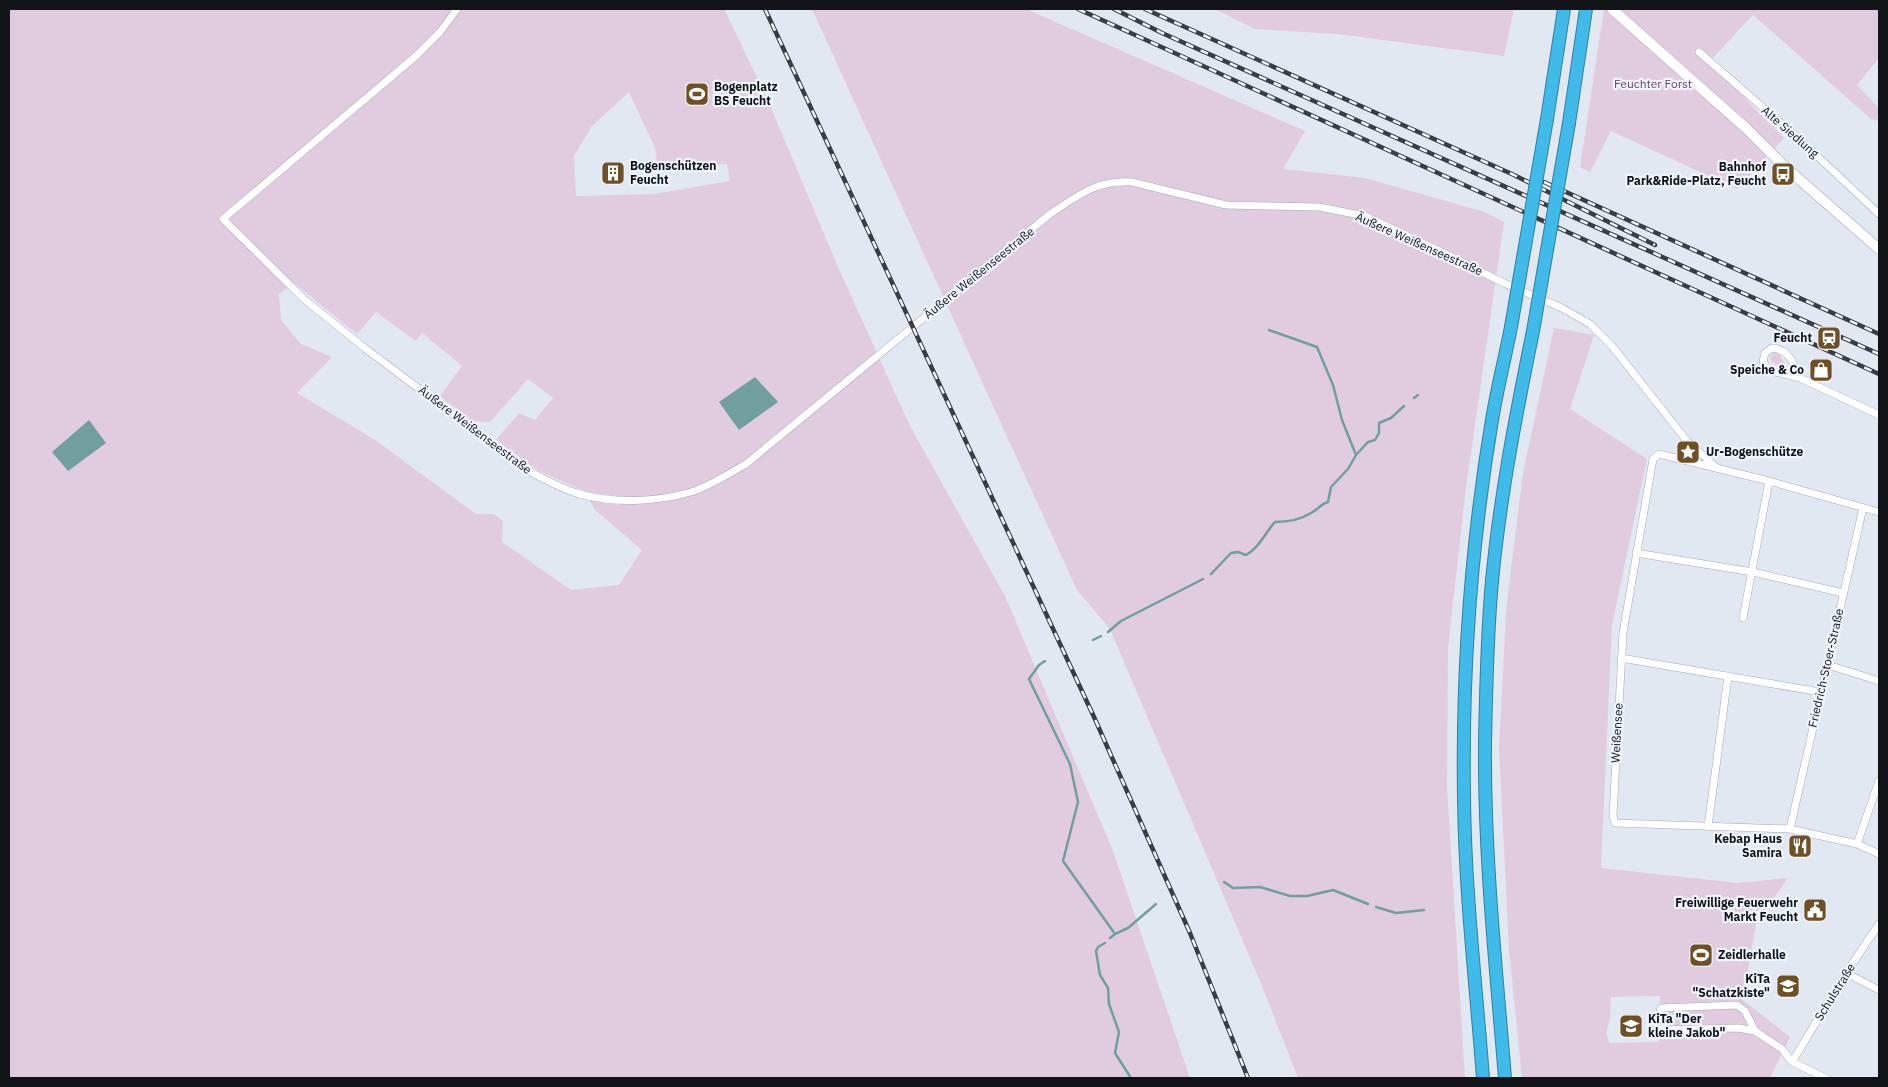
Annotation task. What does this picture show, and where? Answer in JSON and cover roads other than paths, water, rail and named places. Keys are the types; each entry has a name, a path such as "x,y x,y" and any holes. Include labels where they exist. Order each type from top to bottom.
{"highway":[{"path":"1483,1078 1470,918 1464,801 1467,634 1479,505 1492,419 1511,327 1547,119 1563,11"},
{"path":"1505,1078 1492,915 1485,744 1492,581 1501,504 1515,418 1533,331 1569,123 1585,13"}],"main road":[{"path":"1612,9 1879,249"}],"street":[{"name":"Äußere Weißenseestraße","path":"457,9 440,32 416,56 223,219 305,300 352,338 527,470 556,486 604,500 658,499 692,492 722,478 746,464 1050,214 1091,187 1118,181 1132,182 1226,205 1327,208 1365,216 1504,283 1562,308 1590,324 1612,346 1687,441 1718,468"},
{"name":"Alte Siedlung","path":"1699,52 1878,210"},
{"path":"1800,378 1791,359 1784,352 1772,348 1765,353 1763,361 1771,371 1800,378 1879,415"},
{"path":"1820,692 1621,658 1623,633 1652,459 1659,454 1769,481 1879,512"},
{"path":"1743,618 1769,481"},
{"name":"Friedrich-Stoer-Straße","path":"1790,830 1863,508"},
{"path":"1636,553 1753,572 1843,593"},
{"name":"Weißensee","path":"1621,658 1613,816 1615,823 1790,830 1857,844 1879,854"},
{"path":"1828,665 1879,681"},
{"path":"1708,827 1728,676"},
{"path":"1857,844 1879,780"},
{"name":"Schulstraße","path":"1792,1062 1846,973 1879,924"},
{"path":"1846,973 1879,990"},
{"path":"1755,1031 1745,1012 1737,1005 1661,1008 1658,1021 1664,1030 1738,1028 1755,1031 1782,1049 1792,1062 1826,1078"}],"waterway":[{"path":"1269,330 1317,347 1333,385 1342,420 1356,455"},
{"path":"1414,398 1418,395"},
{"path":"1211,574 1231,553 1238,552 1246,555 1251,552 1275,522 1303,517 1328,502 1331,487 1348,469 1356,455 1368,442 1375,440 1379,433 1379,423 1391,418 1404,406"},
{"path":"1108,632 1121,621 1203,579"},
{"path":"1093,640 1101,636"},
{"path":"1045,661 1039,665 1029,679 1070,764 1078,802 1063,861 1115,934"},
{"path":"1224,882 1233,888 1260,887 1290,896 1307,896 1333,890 1368,904"},
{"path":"1110,938 1128,928 1156,904"},
{"path":"1376,907 1396,913 1424,910"},
{"path":"1105,943 1098,947 1096,951 1100,975 1108,988 1109,1004 1119,1032 1115,1053 1131,1078"}],"railway":[{"path":"765,9 1094,717 1190,933 1248,1078"},
{"path":"1078,9 1879,374"},
{"path":"1114,9 1162,33 1879,354"},
{"path":"1145,9 1514,175 1655,245"},
{"path":"1544,182 1879,334"}],"place":[{"name":"Bogenplatz BS Feucht","path":"697,94"},
{"name":"Bogenschützen Feucht","path":"613,173"},
{"name":"Bahnhof Park&Ride-Platz, Feucht","path":"1783,174"},
{"name":"Feucht","path":"1829,338"},
{"name":"Speiche & Co","path":"1821,370"},
{"name":"Ur-Bogenschütze","path":"1688,452"},
{"name":"Kebap Haus Samira","path":"1800,846"},
{"name":"Freiwillige Feuerwehr Markt Feucht","path":"1815,910"},
{"name":"Zeidlerhalle","path":"1701,955"},
{"name":"KiTa \"Schatzkiste\"","path":"1788,986"},
{"name":"KiTa \"Der kleine Jakob\"","path":"1631,1026"}],"park label":[{"name":"Feuchter Forst","path":"1653,84"}]}
